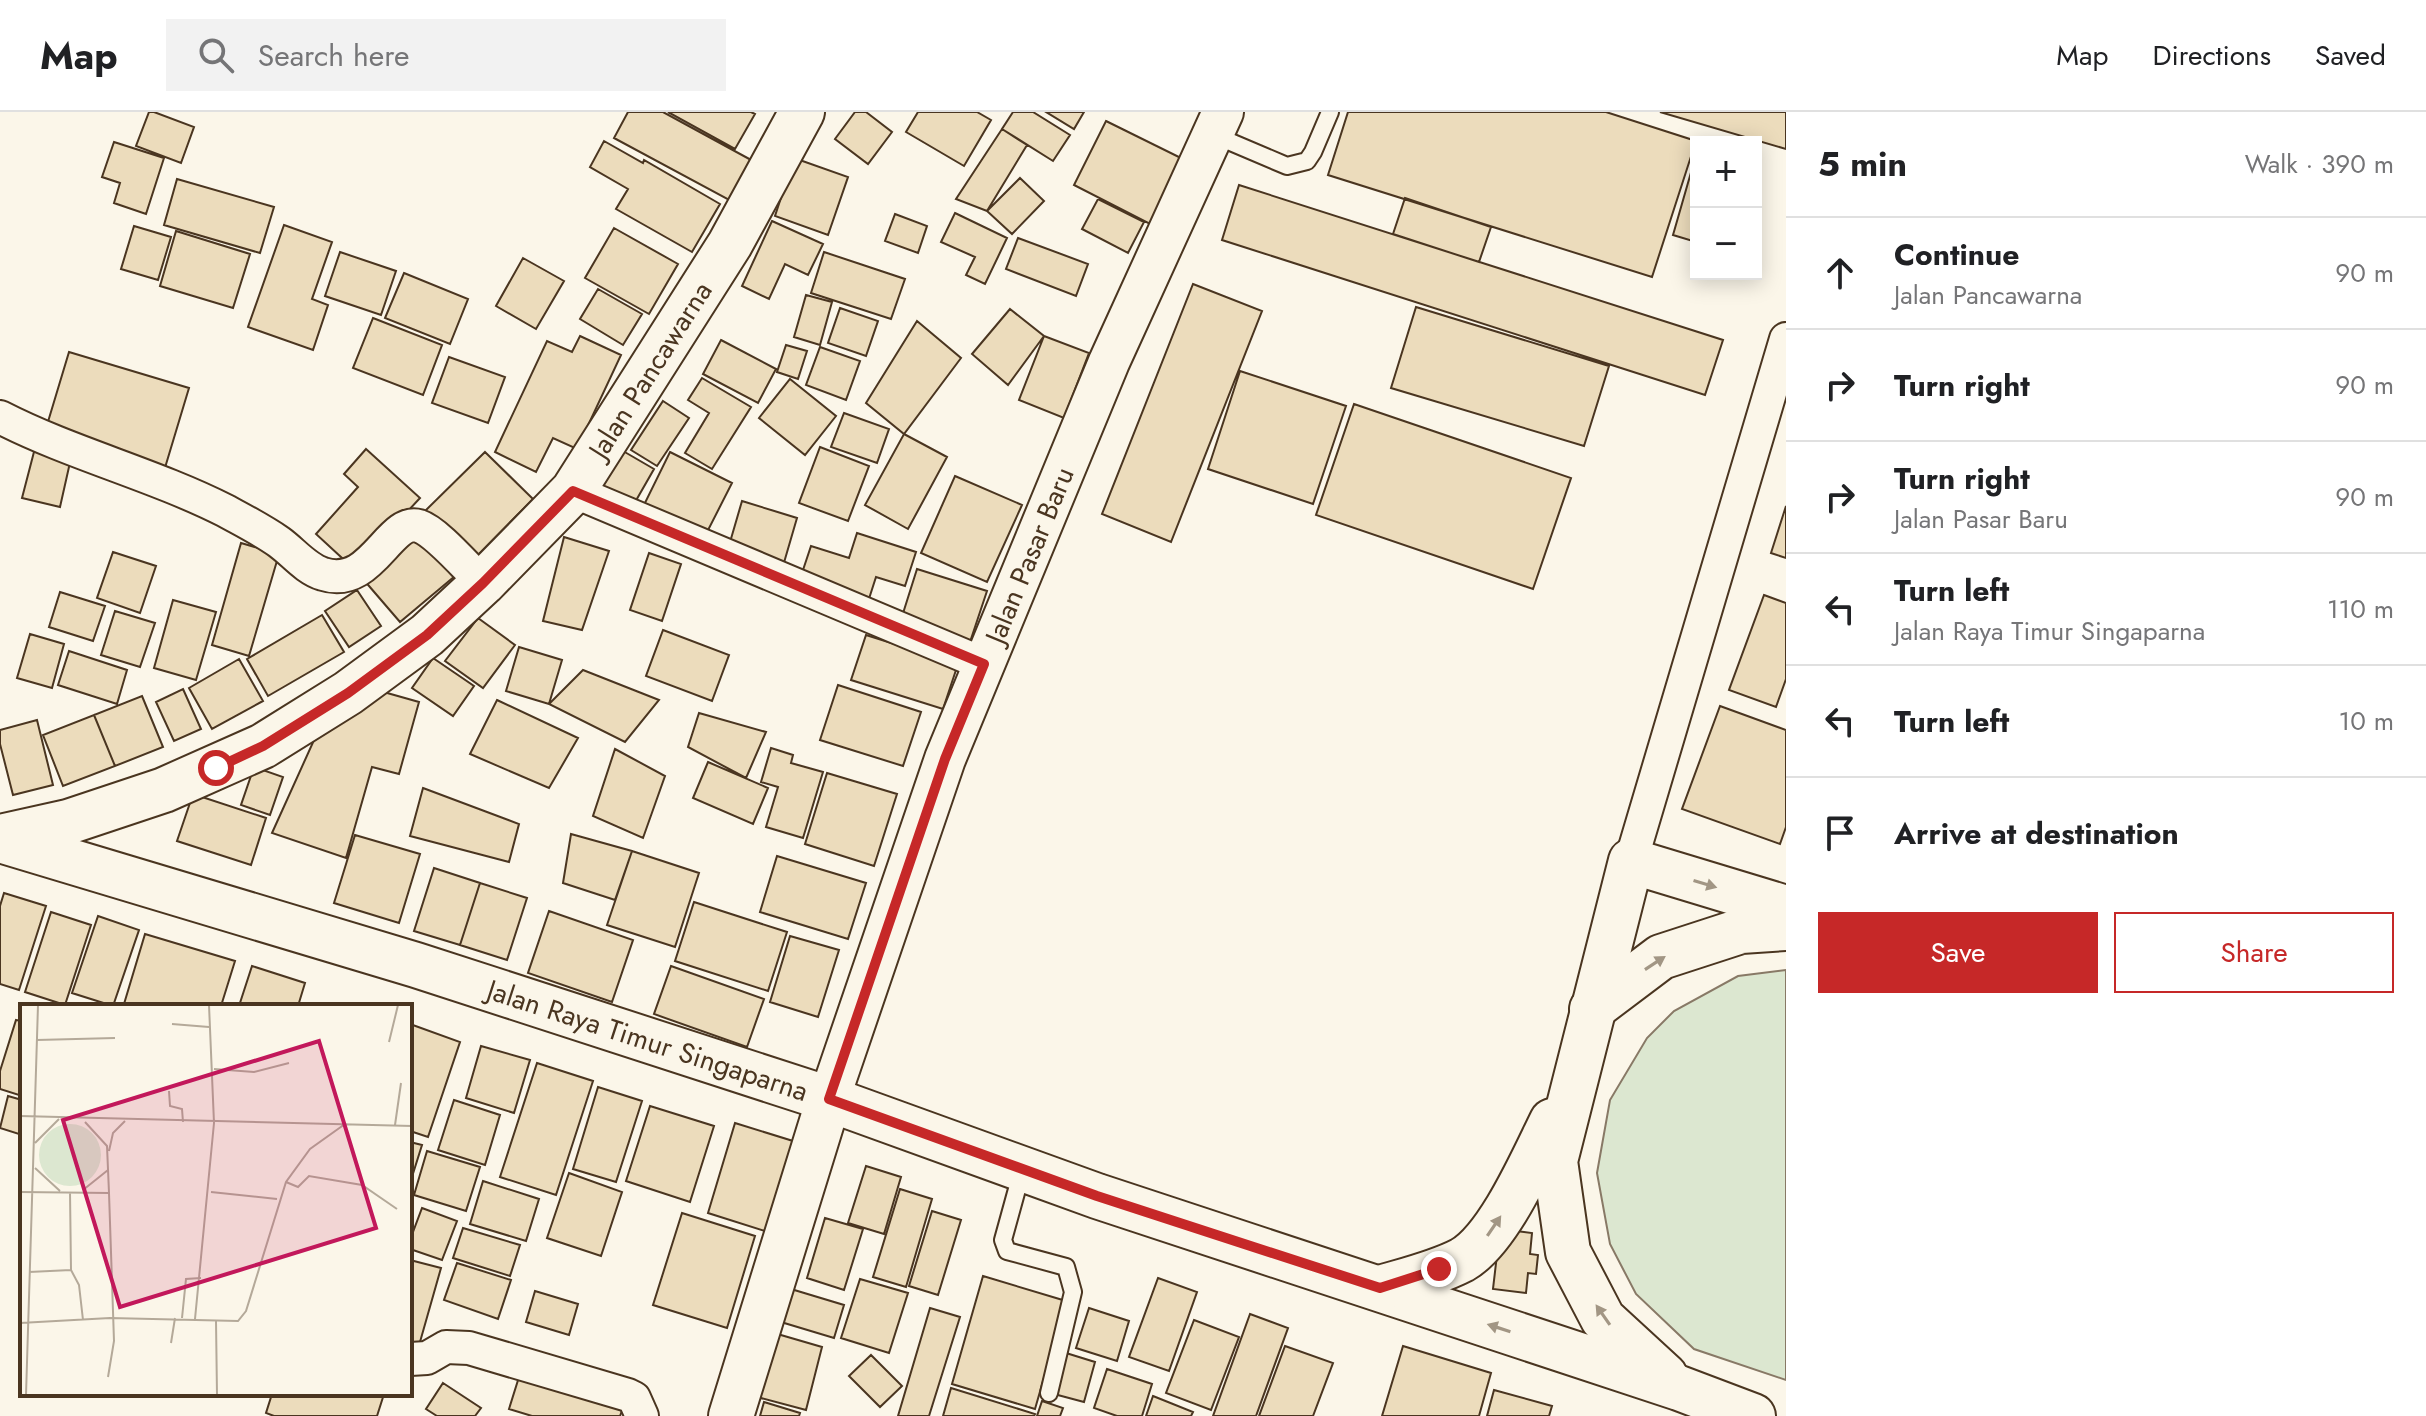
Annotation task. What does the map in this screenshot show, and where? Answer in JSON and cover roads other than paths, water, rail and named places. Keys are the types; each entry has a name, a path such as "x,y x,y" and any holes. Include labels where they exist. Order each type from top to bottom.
{"main road":[{"name":"Jalan Pancawarna","path":"0,838 68,822 151,794 263,746 348,693 427,635 573,491 730,244 802,112"},
{"name":"Jalan Raya Timur Singaparna","path":"0,838 416,965 829,1099 1112,1201 1679,1388 1753,1416"},
{"path":"1679,1388 1603,1319 1568,1252 1555,1161 1631,861 1786,908"},
{"path":"1592,1009 1661,957 1741,931 1786,928"},
{"path":"1380,1288 1464,1259 1490,1234 1523,1180 1577,1071"},
{"path":"731,1416 829,1099"}],"street":[{"name":"Jalan Pasar Baru","path":"829,1099 945,759 1109,362 1218,123"},
{"path":"1631,861 1786,339"},
{"path":"0,417 223,510 268,535 324,575 351,576 365,567 405,526 416,525 430,531 483,583"},
{"path":"573,491 984,664"},
{"path":"412,1359 427,1358 446,1347 469,1348 628,1395 634,1398 642,1416"}],"lane":[{"path":"1218,123 1287,166 1307,161 1330,112"},
{"path":"1022,1169 1003,1240 1007,1251 1066,1267 1073,1292 1049,1393"}]}
